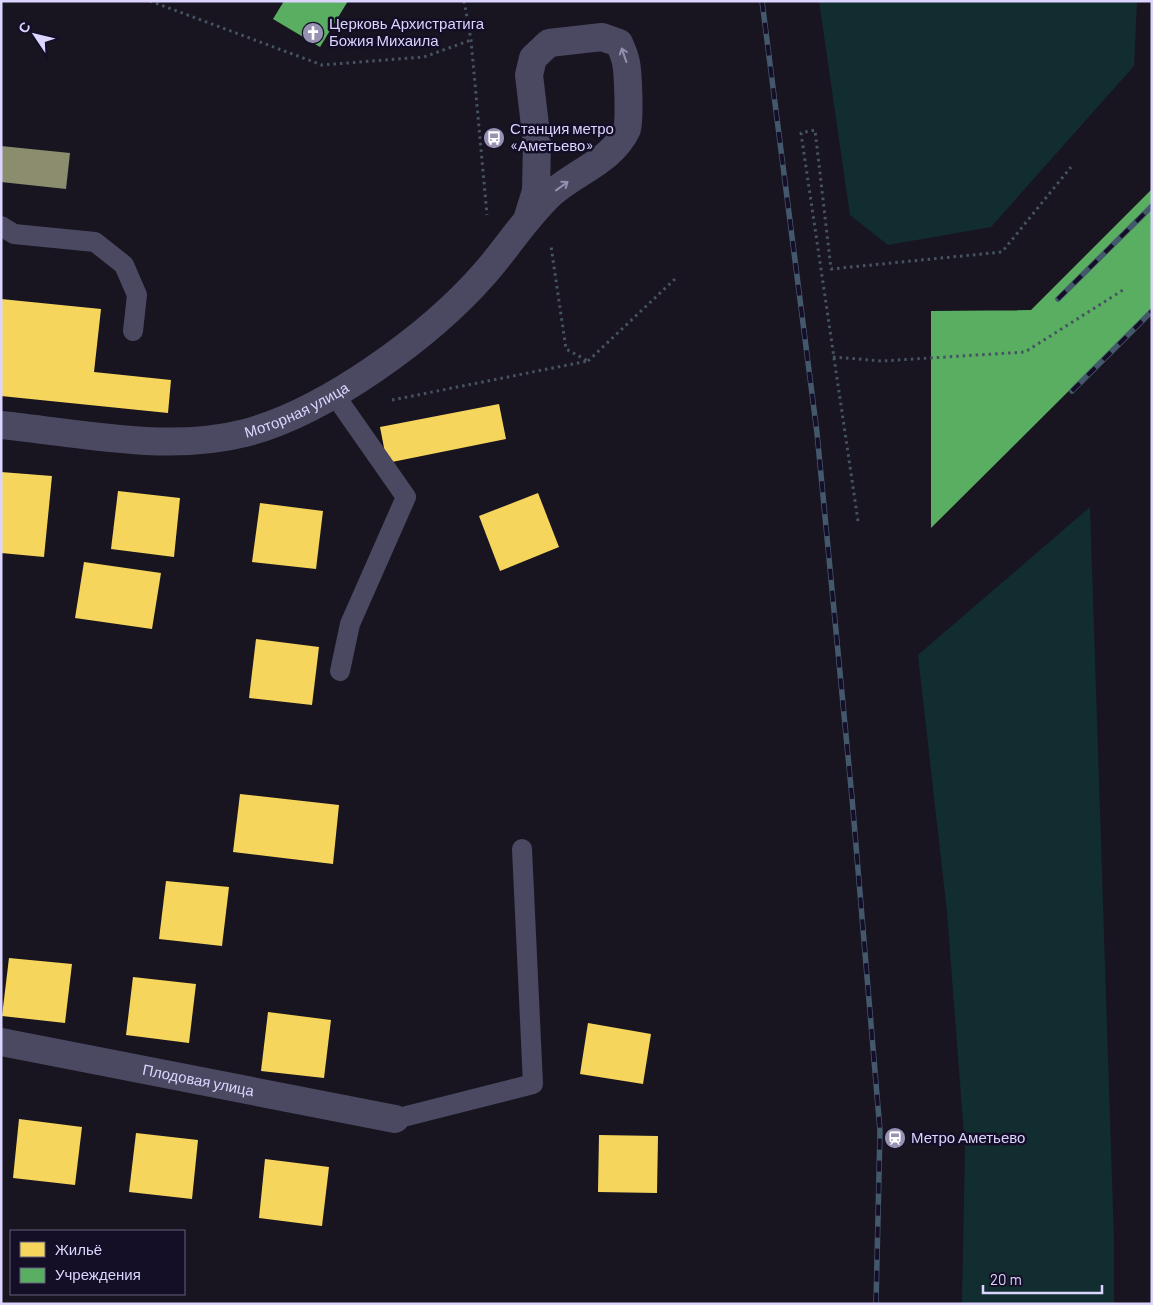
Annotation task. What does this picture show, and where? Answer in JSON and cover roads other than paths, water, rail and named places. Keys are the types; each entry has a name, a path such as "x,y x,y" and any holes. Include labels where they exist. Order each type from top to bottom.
{"street":[{"name":"Моторная улица","path":"1,425 144,440 198,441 245,433 339,402 450,310 486,272 527,220 553,193 610,154 628,128 626,64 619,43 602,37 549,43 534,58 529,75 537,142 536,191 527,220"},
{"name":"Плодовая улица","path":"1,1042 395,1119"}],"lane":[{"path":"1,226 14,234 95,242 124,265 137,295 133,331"},
{"path":"339,402 406,497 350,624 340,672"},
{"path":"395,1119 533,1084 522,849"}],"railway":[{"path":"762,1 817,433 852,798 880,1131 876,1304"},
{"path":"1058,299 1152,206"},
{"path":"1072,391 1152,311"}],"place":[{"name":"Церковь Архистратига Божия Михаила","path":"313,33"},
{"name":"Станция метро «Аметьево»","path":"494,138"},
{"name":"Метро Аметьево","path":"895,1138"}]}
